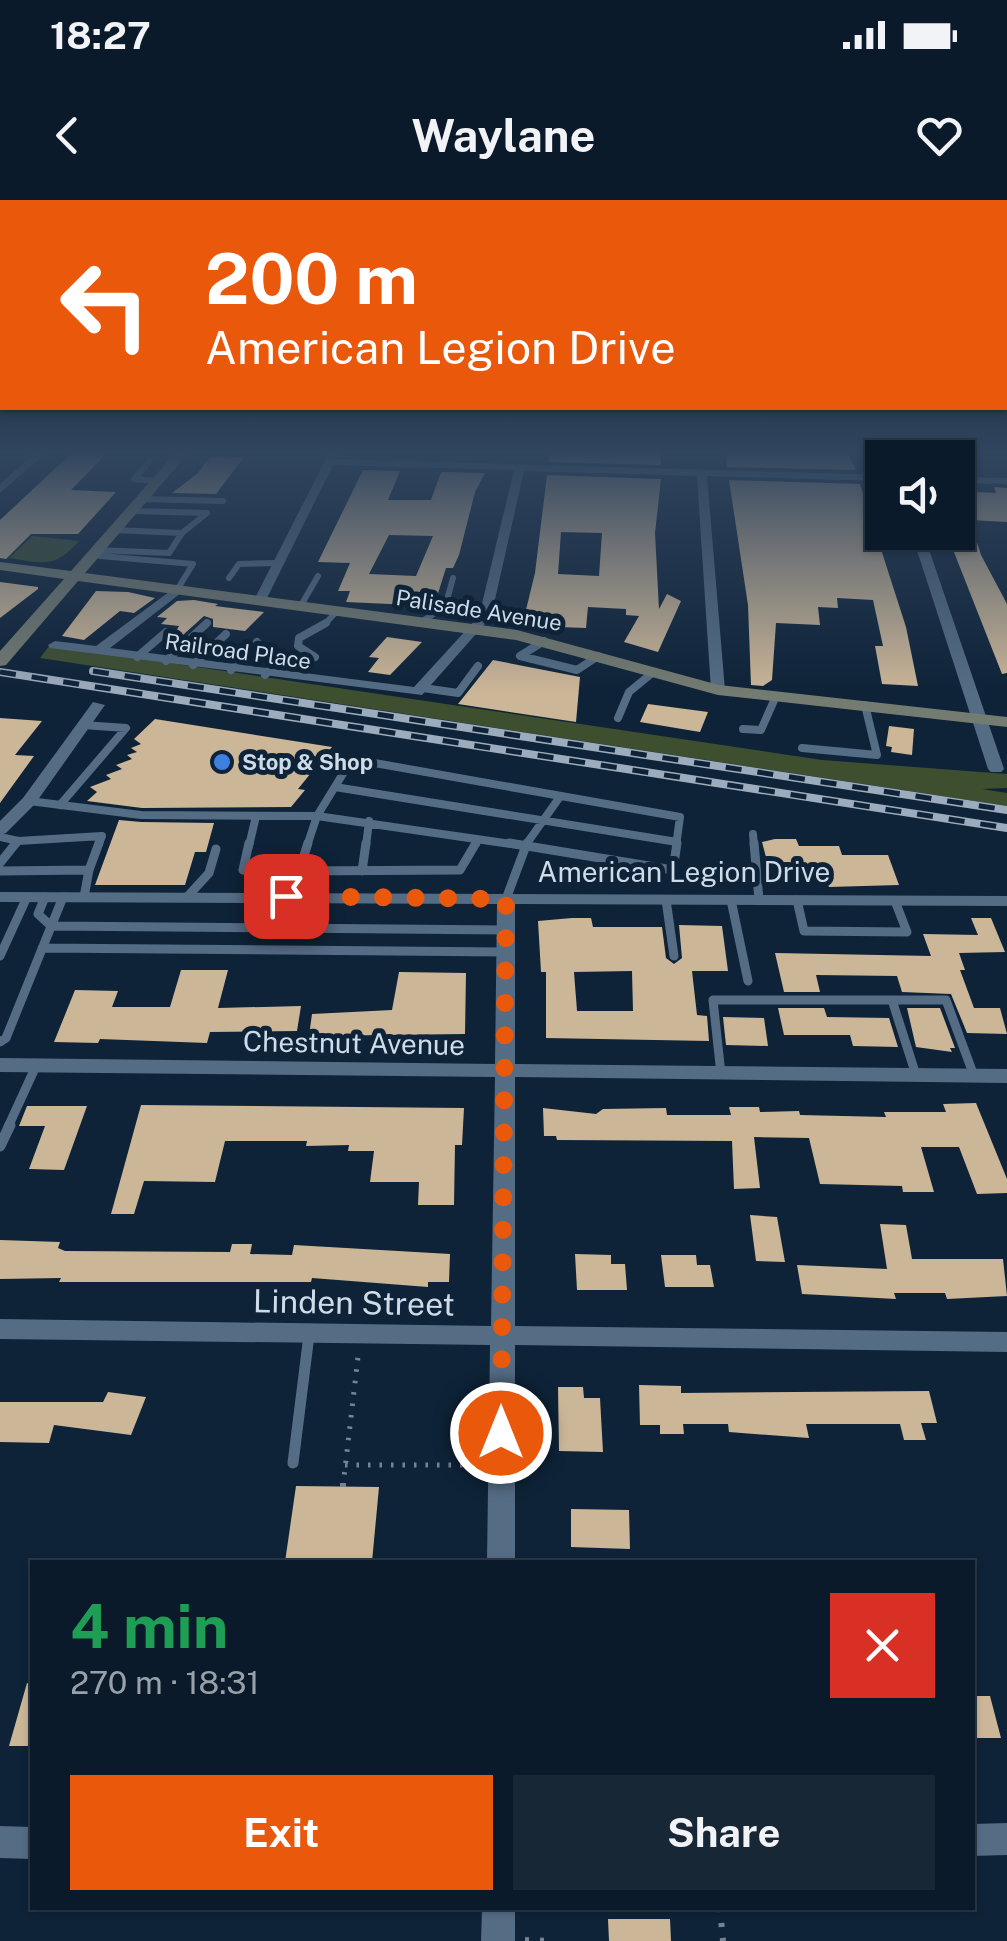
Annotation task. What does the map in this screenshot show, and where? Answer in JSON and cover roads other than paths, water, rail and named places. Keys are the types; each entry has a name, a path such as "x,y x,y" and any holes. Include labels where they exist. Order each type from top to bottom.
{"street":[{"path":"0,661 112,532"},
{"path":"258,602 294,532"},
{"path":"420,690 484,617 504,532"},
{"path":"706,532 718,690"},
{"path":"923,550 996,769"},
{"name":"Palisade Avenue","path":"0,566 177,590 224,585 258,602 544,640 651,674 718,690 1007,722"},
{"path":"98,651 177,590"},
{"name":"Railroad Place","path":"55,644 230,670 420,690"},
{"path":"0,834 29,801 98,704"},
{"name":"American Legion Drive","path":"0,897 1007,901"},
{"path":"501,1560 506,899"},
{"name":"Chestnut Avenue","path":"0,1065 1007,1076"},
{"name":"Linden Street","path":"0,1330 502,1339 1007,1342"},
{"path":"975,1840 1007,1839"},
{"path":"0,1842 30,1842"},
{"path":"498,1941 499,1910"}],"lane":[{"path":"114,532 140,536"},
{"path":"118,532 180,535"},
{"path":"95,553 169,553 183,532"},
{"path":"152,536 180,535"},
{"path":"95,553 132,562 193,564 177,590"},
{"path":"224,585 240,564 278,563"},
{"path":"300,607 318,576"},
{"path":"418,624 445,607 453,578"},
{"path":"265,674 281,662 315,657 298,646 298,638 323,626 336,612"},
{"path":"166,661 207,623"},
{"path":"137,657 166,632"},
{"path":"193,665 226,634"},
{"path":"544,640 520,656 577,670 598,656"},
{"path":"230,670 257,642"},
{"path":"420,690 458,693 478,666"},
{"path":"618,718 629,692 651,674"},
{"path":"743,728 762,730 776,696"},
{"path":"802,748 877,755 865,705"},
{"path":"60,805 126,728 84,725"},
{"path":"29,801 141,815 318,816 369,821 673,870 680,816 352,760 318,816 300,871 286,896"},
{"path":"335,787 677,842"},
{"path":"506,899 524,848 558,798"},
{"path":"256,816 242,870 460,870 478,840"},
{"path":"362,871 369,821"},
{"path":"0,834 18,841 102,836 84,897"},
{"path":"753,834 760,900"},
{"path":"0,863 18,841"},
{"path":"188,896 209,873 216,849"},
{"path":"0,871 90,870"},
{"path":"0,1042 6,1038 51,926 45,897"},
{"path":"45,897 38,914 51,926 505,941"},
{"path":"0,956 45,897"},
{"path":"666,900 674,956"},
{"path":"731,900 748,981"},
{"path":"796,900 804,931 906,932 895,901"},
{"path":"42,948 505,941"},
{"path":"720,1074 713,1000 946,1000 974,1076"},
{"path":"892,1000 916,1075"},
{"path":"0,1146 36,1066"},
{"path":"292,1463 309,1335"}],"railway":[{"path":"93,671 1007,810"},
{"path":"0,672 1007,828"}],"place":[{"name":"Stop & Shop","path":"222,762"}]}
